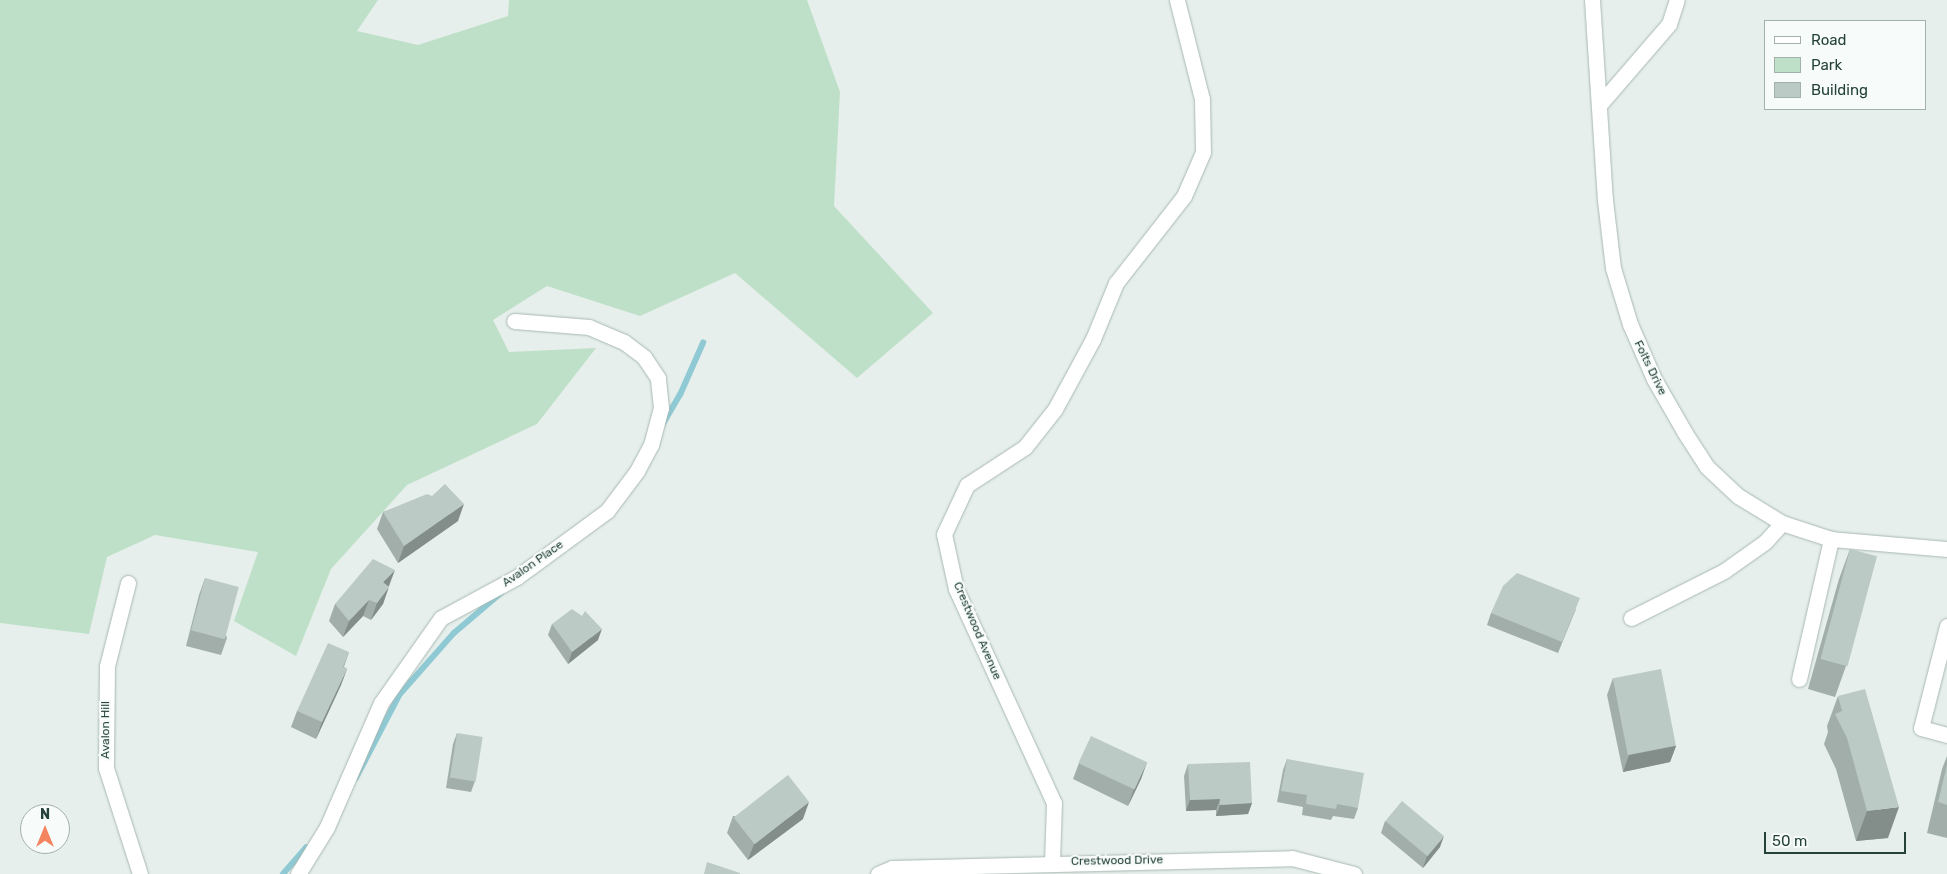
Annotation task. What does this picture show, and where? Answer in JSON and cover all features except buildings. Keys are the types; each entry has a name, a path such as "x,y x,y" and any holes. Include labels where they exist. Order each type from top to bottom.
{"street":[{"name":"Crestwood Avenue","path":"1052,863 1054,803 956,588 944,534 967,485 1025,447 1055,409 1093,339 1116,283 1184,196 1203,152 1202,99 1177,0"},
{"name":"Folts Drive","path":"1592,0 1605,200 1613,268 1630,324 1654,379 1707,467 1738,496 1782,523 1831,539 1947,549"},
{"path":"1600,104 1669,24 1677,0"},
{"name":"Avalon Place","path":"298,874 327,827 381,703 441,618 518,578 607,511 637,471 651,445 661,408 658,378 644,357 624,342 589,327 514,320"},
{"path":"1631,618 1724,571 1765,542 1782,523"},
{"path":"1799,679 1831,539"},
{"name":"Avalon Hill","path":"128,582 107,666 106,768 140,874"},
{"path":"1947,626 1921,728 1947,735"},
{"name":"Crestwood Drive","path":"878,874 892,868 1292,858 1354,874"}],"green space":[{"path":"0,0 378,0 357,31 418,45 508,16 509,0 807,0 840,92 834,206 933,313 857,378 735,273 640,316 547,286 493,320 509,352 596,348 537,424 407,485 331,569 296,656 234,621 258,552 155,535 107,557 89,634 0,623"}],"waterway":[{"path":"663,424 680,395 703,343"},
{"path":"356,778 400,694 454,633 501,593"},
{"path":"283,874 306,848"}]}
